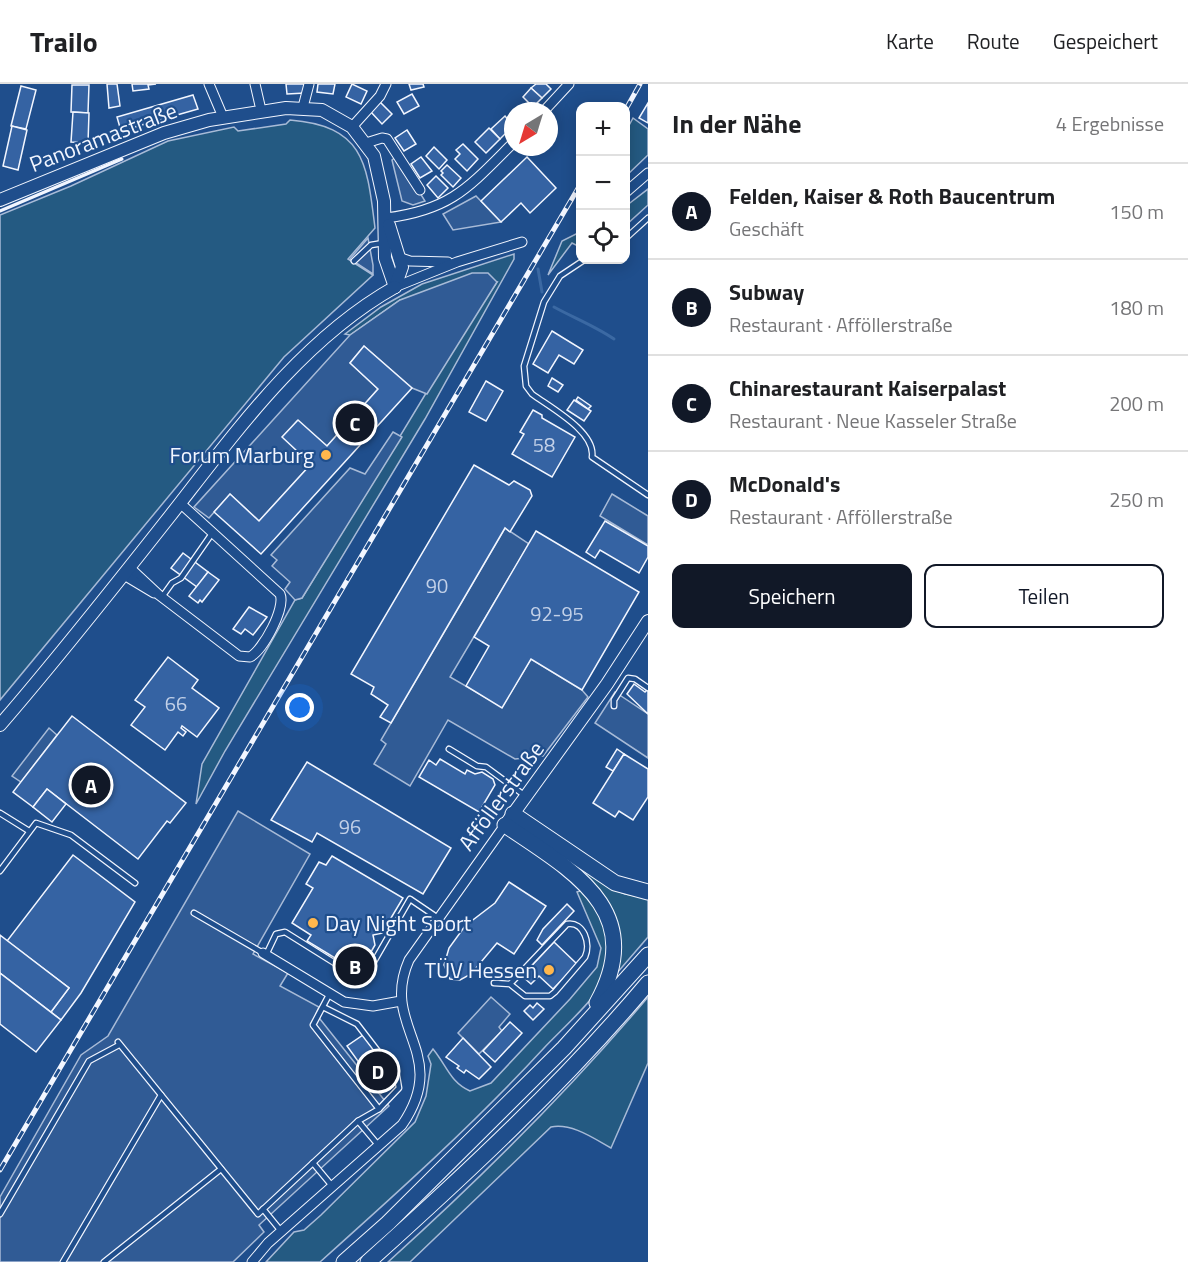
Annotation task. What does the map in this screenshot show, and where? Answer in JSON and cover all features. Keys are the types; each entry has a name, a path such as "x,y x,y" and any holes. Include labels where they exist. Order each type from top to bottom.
{"highway":[{"path":"509,820 615,883 648,892"},
{"path":"509,820 588,887 611,922 615,952 610,976 584,1026"},
{"path":"345,1262 388,1223 584,1026 648,955"},
{"path":"368,1262 449,1190 571,1068 648,982"}],"main road":[{"name":"Panoramastraße","path":"0,200 164,133 223,117 261,110 303,107 331,113 352,127 366,143 380,172 386,218"},
{"path":"386,218 386,265 395,288"},
{"path":"0,725 127,571 255,409 310,352 356,312 395,288 402,267 401,258 386,218"},
{"name":"Afföllerstraße","path":"509,820 607,684 648,621"}],"street":[{"path":"209,84 223,117"},
{"path":"255,84 261,110"},
{"path":"303,107 309,84"},
{"path":"352,127 380,96 386,84"},
{"path":"552,102 569,84"},
{"path":"366,143 382,138 387,139 420,190"},
{"path":"386,218 416,214 455,197 504,151"},
{"path":"630,189 648,173"},
{"path":"395,288 457,262 522,242"},
{"path":"401,258 410,261 457,262"},
{"path":"127,571 239,656 250,657 257,651 280,612 282,598 276,588 180,503"},
{"name":"Afföllerstraße","path":"252,1262 281,1232 402,1125 413,1107 421,1084 420,1059 405,1021 401,1001 402,977 410,960 509,820"},
{"path":"264,954 344,1002 365,1006 401,1001"}],"lane":[{"path":"630,234 648,218"},
{"path":"354,261 371,245 385,243"},
{"path":"576,264 567,269 549,291 526,355 523,376 532,394 587,435 594,448 592,457 648,495"},
{"path":"161,596 172,583 181,578 213,532"},
{"path":"614,706 614,700 628,678 635,679 648,688"},
{"path":"449,749 477,766 486,767 526,796"},
{"path":"0,813 29,831"},
{"path":"0,871 36,823 71,835 135,883"},
{"path":"194,913 264,954 276,934 285,932 357,977 362,977 368,972 410,898 439,918"},
{"path":"494,983 510,984 525,996 543,996 555,992 581,964 588,952 586,936 578,925 567,924 510,984"},
{"path":"330,993 313,1025 379,1109"},
{"path":"0,1214 89,1061 118,1044 258,1214 358,1121 379,1109 399,1088 397,1076 357,1024 323,1007"},
{"path":"63,1262 161,1095"},
{"path":"358,1121 379,1146"},
{"path":"313,1163 333,1187"},
{"path":"104,1262 221,1169"},
{"path":"263,1209 281,1232"}],"shaded area":[{"path":"633,118 648,129 648,155 630,172 630,156 630,124"},
{"path":"290,120 334,130 348,140 358,152 369,185 375,228 348,259 373,275 284,357 0,700 0,215 71,186 168,141 234,127 238,131 286,124"},
{"path":"397,156 425,201 413,205 402,201 392,160"},
{"path":"648,189 648,205 630,221 630,203"},
{"path":"476,196 501,222 453,230 443,214"},
{"path":"576,234 576,245 572,243 548,275 562,241"},
{"path":"368,238 373,265 373,274 350,259"},
{"path":"514,254 514,259 425,419 225,751 196,804 202,764 295,600 302,598 457,342 497,282 400,300 350,335 345,334 381,307 422,284"},
{"path":"472,273 488,273 497,282 427,394 412,388 364,346 350,363 378,389 327,446 297,421 283,437 311,464 259,521 230,494 209,518 194,507 350,335 400,300"},
{"path":"393,432 402,437 302,598 295,600 285,589 290,582 272,566 277,560 271,555 350,468 365,474"},
{"path":"612,494 648,516 648,545 600,516"},
{"path":"505,528 529,544 450,677 502,707 531,659 582,690 588,697 543,756 515,759 448,720 410,786 374,764 386,744 381,740"},
{"path":"615,692 648,714 648,758 595,723"},
{"path":"49,728 57,735 21,782 12,776"},
{"path":"238,811 310,854 253,954 288,973 280,986 319,1007 316,1014 389,1106 259,1225 264,1232 233,1262 0,1262 0,1197 81,1055 108,1036"},
{"path":"522,826 611,888 625,894 648,898 648,937 617,973 618,928"},
{"path":"583,890 603,924 608,949 605,974 600,987 589,1001 463,1131 320,1262 266,1262 294,1232 304,1230 321,1215 415,1122 426,1096 431,1064 428,1056 433,1049 453,1078 470,1091 491,1083 570,999 597,967 601,948 577,892"},
{"path":"491,997 510,1014 499,1027 502,1031 479,1054 458,1033"},
{"path":"648,997 648,1063 611,1148 574,1129 551,1127 410,1262 388,1262 522,1134 587,1067"}],"building":[{"path":"107,84 117,84 120,106 109,108"},
{"path":"132,84 156,84 148,85 149,89 133,91"},
{"path":"286,84 304,84 305,93 287,94"},
{"path":"318,84 335,84 333,94 317,92"},
{"path":"352,84 367,91 361,104 346,97"},
{"path":"409,84 423,84 424,87 411,90"},
{"path":"536,84 546,84 551,89 542,98 531,88"},
{"path":"72,85 89,85 88,113 71,112"},
{"path":"21,86 36,90 26,129 11,126"},
{"path":"531,88 542,98 538,102 528,102 523,97"},
{"path":"412,94 419,106 404,114 397,102"},
{"path":"193,95 198,109 121,131 117,117"},
{"path":"380,102 392,114 382,124 370,111"},
{"path":"648,103 648,123 639,118"},
{"path":"73,112 89,113 88,143 71,142"},
{"path":"504,117 504,135 500,139 491,129"},
{"path":"12,126 27,130 18,170 3,166"},
{"path":"489,128 500,139 486,153 475,142"},
{"path":"407,130 416,144 404,151 395,138"},
{"path":"463,144 478,159 467,171 455,159 460,154 456,150"},
{"path":"434,147 447,160 439,169 426,156"},
{"path":"421,157 432,171 420,178 411,164"},
{"path":"527,157 556,188 530,213 521,203 501,222 481,201"},
{"path":"447,165 461,178 453,187 441,175 443,173 441,171"},
{"path":"436,176 448,188 438,198 427,185"},
{"path":"552,331 583,350 574,364 559,355 548,373 533,364"},
{"name":"Forum Marburg","path":"364,346 412,388 261,554 214,512 230,494 259,521 311,464 282,437 298,420 327,446 378,389 350,363"},
{"path":"552,378 563,385 558,392 548,386"},
{"path":"486,381 503,391 486,421 469,412"},
{"path":"578,397 591,406 588,409 576,400"},
{"path":"574,400 591,411 584,421 567,410"},
{"path":"533,410 542,415 542,418 575,437 552,477 512,454 524,434 520,432"},
{"path":"474,465 509,485 514,481 530,490 532,496 510,532 505,528 391,723 380,717 388,705 371,694 374,687 351,674"},
{"path":"605,521 648,546 648,557 639,573 600,550 595,558 586,552"},
{"path":"536,531 639,592 582,690 531,659 502,708 466,686 489,646 474,637"},
{"path":"183,553 208,572 197,587 171,568"},
{"path":"208,572 219,580 202,602 200,600 198,603 189,596"},
{"path":"249,607 267,617 253,635 245,629 241,634 233,629"},
{"path":"168,657 198,680 192,688 219,708 197,737 182,726 181,728 186,732 183,736 178,732 165,750 131,725 145,707 135,700"},
{"path":"634,684 645,692 648,689 648,714 627,694"},
{"path":"72,716 186,803 170,823 167,821 138,859 47,789 33,807 13,792"},
{"path":"617,749 624,754 613,771 606,767"},
{"path":"624,754 648,769 648,797 633,820 619,811 615,817 593,803"},
{"path":"440,759 465,774 467,770 475,774 482,772 493,779 495,785 479,812 419,777 429,760 436,765"},
{"path":"307,762 451,848 423,894 317,833 312,842 271,820"},
{"path":"47,789 66,804 52,822 33,807"},
{"path":"73,855 135,902 81,993 61,1020 51,1012 69,988 7,941"},
{"path":"332,856 403,898 382,933 373,935 375,945 364,964 358,960 353,969 307,941 311,935 292,923 313,888 306,884 319,862 326,865"},
{"path":"509,882 546,906 514,954 497,943 471,974 460,980 450,979 444,965 449,948 465,926 495,903"},
{"path":"567,904 574,911 542,945 537,940 543,929"},
{"path":"0,935 69,988 51,1012 0,973"},
{"name":"TÜV Hessen","path":"554,942 577,964 553,989 539,976 531,984 522,976"},
{"path":"0,973 61,1020 36,1052 0,1024"},
{"name":"TÜV Hessen","path":"537,1003 544,1009 533,1020 524,1011 530,1005 533,1008"},
{"path":"510,1022 522,1033 495,1062 483,1051"},
{"path":"363,1035 397,1081 381,1093 347,1046"},
{"path":"463,1038 491,1067 479,1079 466,1070 464,1073 457,1068 459,1066 446,1057"}],"waterway":[{"path":"538,269 542,292"},
{"path":"554,307 614,339"}],"railway":[{"path":"630,102 640,84"},
{"path":"0,1170 576,192"}],"wall":[{"path":"0,211 122,159"}],"place":[{"name":"Chinarestaurant Kaiserpalast","path":"355,423"},
{"name":"Forum Marburg","path":"326,455"},
{"name":"Felden, Kaiser & Roth Baucentrum","path":"91,785"},
{"name":"Day Night Sport","path":"313,923"},
{"name":"Subway","path":"355,966"},
{"name":"TÜV Hessen","path":"549,970"},
{"name":"McDonald's","path":"378,1071"}]}
